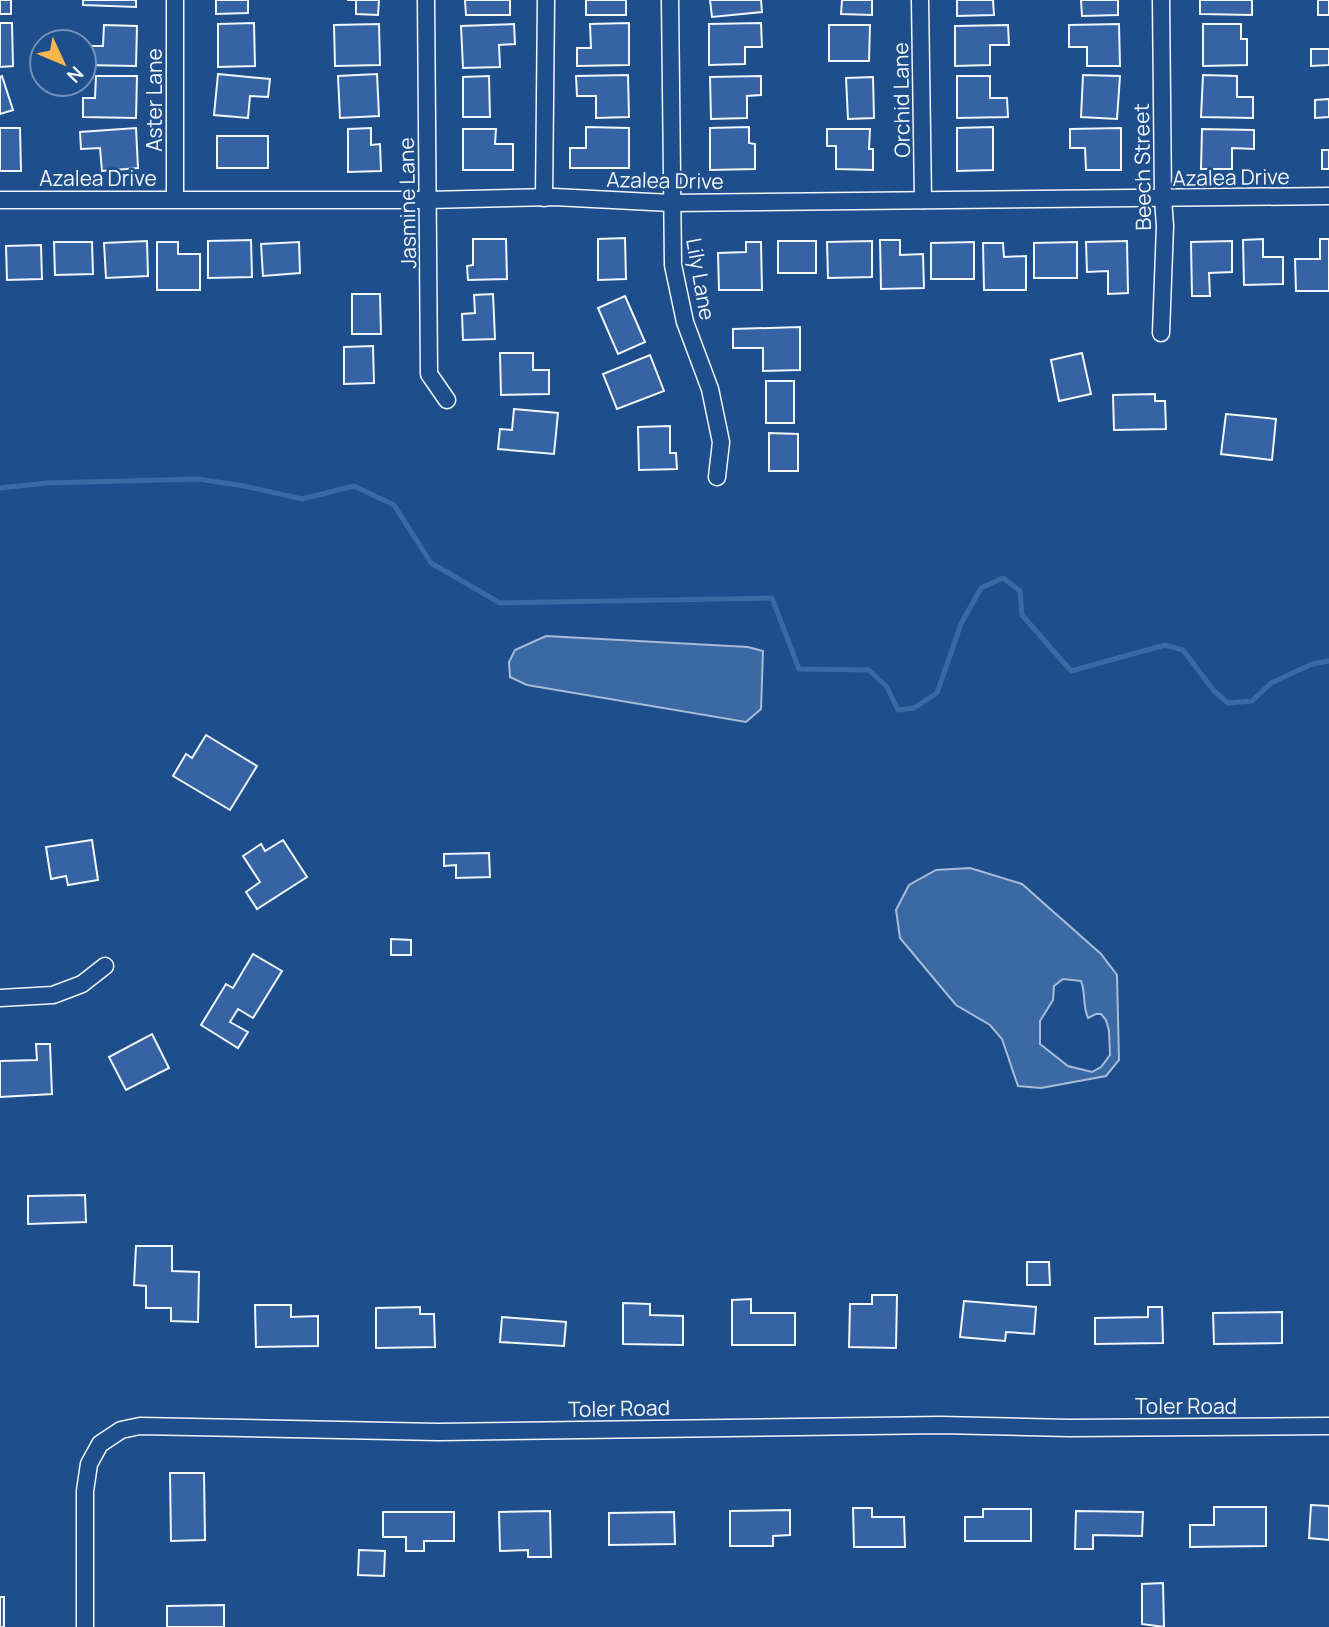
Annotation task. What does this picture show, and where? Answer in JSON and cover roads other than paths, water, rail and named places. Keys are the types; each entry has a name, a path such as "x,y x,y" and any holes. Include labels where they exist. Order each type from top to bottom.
{"street":[{"name":"Aster Lane","path":"175,0 175,199"},
{"name":"Jasmine Lane","path":"426,0 429,374 447,400"},
{"path":"544,198 545,0"},
{"name":"Lily Lane","path":"670,0 673,265 685,321 710,389 721,442 718,477"},
{"name":"Orchid Lane","path":"920,0 923,200"},
{"name":"Beech Street","path":"1161,0 1165,226 1161,333"},
{"name":"Azalea Drive","path":"0,200 544,198 671,203 1329,197"},
{"path":"0,998 53,995 82,984 104,966"},
{"name":"Toler Road","path":"85,1627 85,1491 89,1464 100,1444 121,1430 140,1426 438,1432 933,1426 1329,1426"}],"water":[{"path":"546,636 748,647 763,651 761,709 746,722 527,685 510,677 509,662 515,650"},
{"path":"970,868 1022,884 1101,954 1117,975 1119,1060 1106,1076 1041,1088 1018,1086 1002,1039 990,1025 956,1005 900,938 896,910 909,885 936,870","holes":["1063,979 1081,981 1088,1018 1101,1014 1109,1031 1110,1055 1101,1067 1092,1072 1068,1066 1040,1044 1040,1021 1053,1000 1054,986"]}],"waterway":[{"path":"0,488 47,483 198,479 302,499 354,486 394,505 431,563 500,603 772,598 799,669 869,670 887,687 898,710 914,708 937,693 961,624 981,588 1003,578 1020,591 1022,615 1071,671 1165,645 1183,650 1214,691 1228,703 1252,701 1271,683 1312,664 1329,661"}]}
